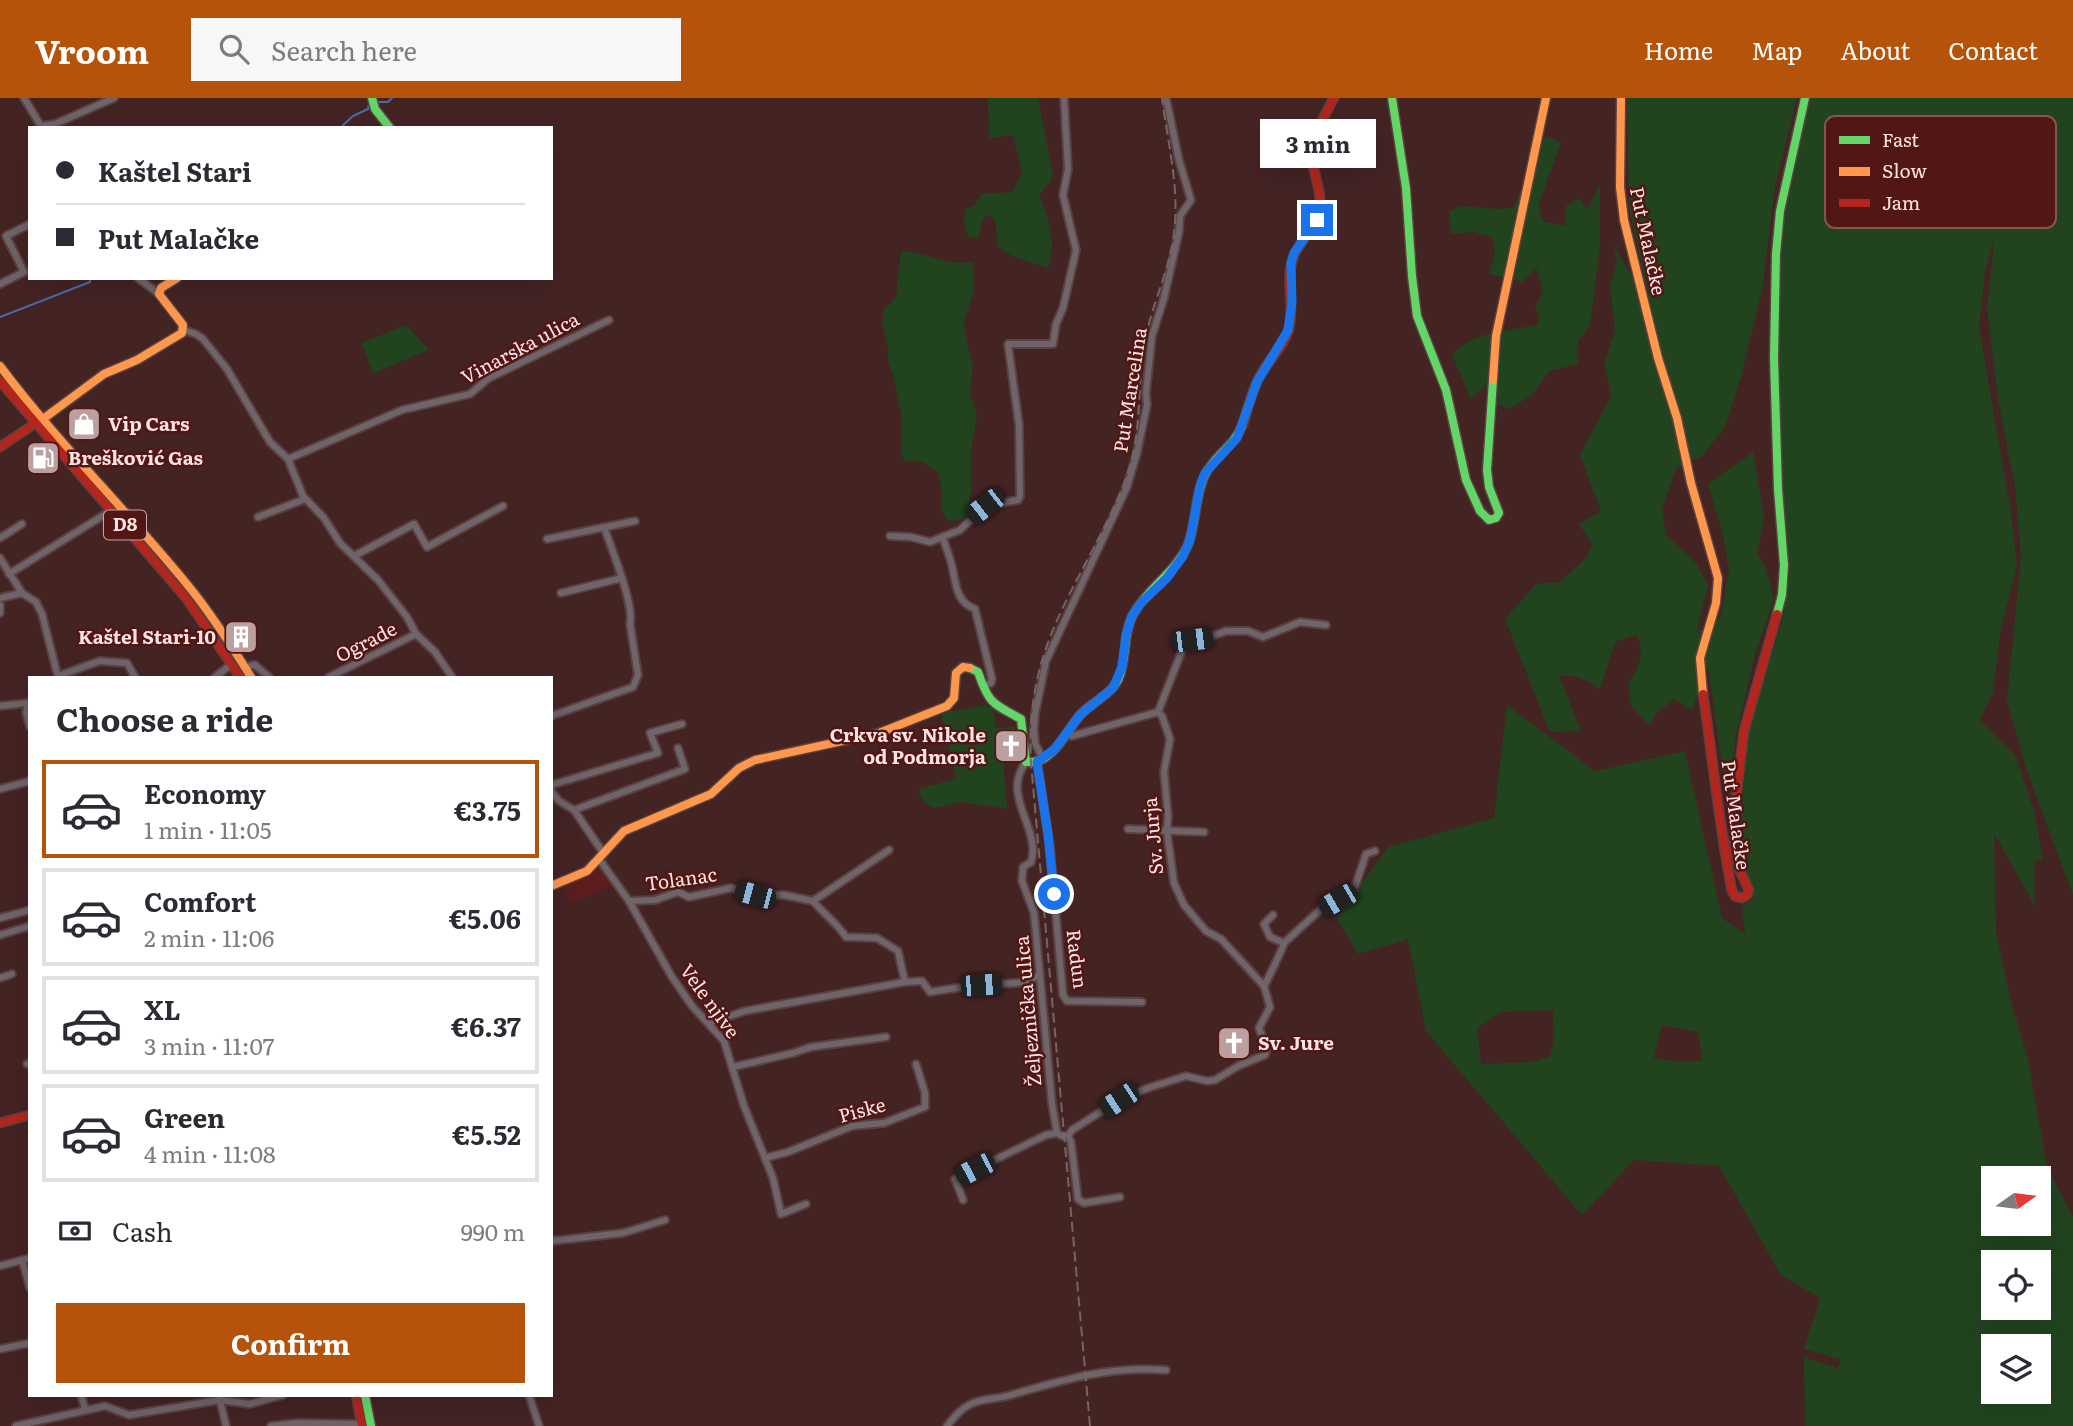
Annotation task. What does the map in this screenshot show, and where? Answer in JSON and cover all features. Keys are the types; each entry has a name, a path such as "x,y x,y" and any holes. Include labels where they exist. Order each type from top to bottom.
{"main road":[{"path":"372,98 375,109 388,126"},
{"path":"553,885 587,871 624,831 711,794 739,768 755,760 879,733 947,706 954,698 955,673 961,669 967,667 978,672 986,696 992,703 1021,719 1026,762 1040,761 1067,734 1080,715 1113,688 1122,667 1128,625 1132,616 1183,556 1190,540 1205,473 1237,438 1257,382 1288,330 1292,303 1291,263 1294,253 1317,220 1320,211 1321,201 1313,161 1314,141 1334,98"},
{"path":"1392,98 1402,157 1412,279 1419,328 1447,392 1454,432 1467,479 1485,518 1493,520 1498,516 1498,508 1489,486 1487,470 1496,336 1546,98"},
{"name":"Put Malačke","path":"1621,98 1620,187 1624,220 1718,578 1716,603 1700,658 1700,675 1714,768 1720,833 1732,891 1735,896 1741,898 1747,895 1749,890 1737,864 1733,838 1744,731 1779,610 1784,582 1774,358 1776,254 1780,211 1805,98"},
{"path":"47,416 104,374 137,360 179,336 184,330 183,325 159,294 161,288 174,280"},
{"name":"D8","path":"0,366 60,441 184,580 250,676"},
{"name":"D8","path":"0,381 188,600 239,676"},
{"path":"15,400 17,411 30,427 62,462 76,470"},
{"path":"27,401 35,404 47,416 60,441"},
{"path":"0,447 30,427"},
{"path":"0,1123 28,1116"},
{"path":"357,1397 365,1425"},
{"path":"365,1397 365,1425"}],"street":[{"path":"24,98 40,126"},
{"path":"46,126 114,98"},
{"path":"890,536 911,537 930,542 943,538 960,530 985,506 1018,500 1020,496 1019,425 1008,344 1053,344 1076,250 1063,195 1068,169 1064,98"},
{"name":"Put Marcelina","path":"1040,761 1034,730 1046,661 1127,487 1147,405 1152,336 1170,272 1180,216 1191,200 1179,160 1166,98"},
{"path":"0,284 24,272 6,236 28,226"},
{"path":"141,280 159,294"},
{"name":"Vinarska ulica","path":"288,459 402,410 470,394 489,378 609,320"},
{"path":"184,330 203,339 227,369 270,442 288,459 305,499 324,518 340,543 378,580 407,617 416,634 435,652 451,676"},
{"path":"258,517 305,499"},
{"path":"354,556 414,524 427,547 503,506"},
{"path":"9,574 112,510"},
{"path":"547,539 635,521"},
{"path":"0,538 22,524"},
{"path":"553,715 633,687 638,675 629,624 632,617 604,527"},
{"path":"943,538 955,587 965,606 975,610 992,679 990,684 983,686"},
{"path":"0,558 22,593 36,602 42,614 58,676"},
{"path":"561,593 622,578"},
{"path":"0,598 22,593"},
{"path":"0,605 0,613"},
{"path":"1067,734 1072,736 1158,712 1183,648 1192,640 1226,631 1248,631 1263,637 1300,622 1326,625"},
{"name":"Ograde","path":"331,676 416,634"},
{"path":"61,676 100,661 127,663 134,676"},
{"path":"250,666 255,665 267,676"},
{"path":"216,676 228,667"},
{"path":"0,706 28,703"},
{"name":"Sv. Jurja","path":"1158,712 1170,739 1164,772 1167,832 1174,883 1184,905 1206,931 1221,939 1264,986"},
{"path":"553,784 658,753 650,733 682,723"},
{"path":"574,810 685,769 677,748"},
{"name":"Radun","path":"1040,761 1063,995 1067,1001 1142,1002"},
{"name":"Željeznička ulica","path":"1026,762 1020,772 1018,792 1031,836 1033,855 1031,862 1023,867 1021,875 1034,913 1057,1133"},
{"path":"0,789 28,782"},
{"name":"Vele njive","path":"553,794 559,801 574,810 672,977 692,1006 724,1041 744,1106 765,1158 781,1214 806,1204"},
{"path":"1128,829 1204,832"},
{"path":"889,850 813,901 827,918 837,924 846,937 877,938 898,951 905,982"},
{"path":"1068,1136 1072,1130 1119,1100 1186,1076 1214,1080 1265,1055 1267,1048 1259,1028 1270,1007 1264,986 1277,957 1283,952 1284,943 1321,909 1354,890 1366,853 1375,851"},
{"name":"Tolanac","path":"629,901 655,900 678,892 689,897 731,888 755,895 784,895 813,901"},
{"path":"0,918 28,911"},
{"path":"1273,915 1264,925 1270,937 1284,943"},
{"path":"0,935 28,927"},
{"path":"0,978 12,974"},
{"path":"709,1023 745,1011 905,982 922,981 930,992 981,985 1009,985 1040,975"},
{"path":"733,1067 811,1047 886,1037"},
{"name":"Piske","path":"765,1158 788,1152 852,1126 884,1122 925,1107 925,1093 916,1063"},
{"path":"963,1200 955,1179 1046,1135 1057,1133 1068,1136"},
{"path":"1068,1136 1078,1199 1084,1203 1120,1197"},
{"path":"553,1241 623,1233 666,1220"},
{"path":"0,1266 26,1259"},
{"path":"0,1349 28,1343"},
{"path":"947,1426 958,1412 975,1402 1059,1380 1108,1370 1166,1370"},
{"path":"82,1397 85,1409"},
{"path":"16,1426 105,1406 129,1415 220,1400 250,1404 276,1397"},
{"path":"530,1397 539,1426"},
{"path":"220,1400 226,1426"},
{"path":"271,1426 297,1423 365,1425"}],"shaded area":[{"path":"599,863 614,883 569,903 564,885 581,878"}],"green space":[{"path":"988,98 1038,98 1053,174 1051,181 1039,195 1052,239 1048,268 1012,256 997,246 996,222 990,215 983,218 978,239 968,237 964,223 966,209 975,205 981,194 1013,192 1022,171 1013,135 989,138"},
{"path":"1627,98 1797,98 1775,186 1762,290 1741,377 1725,427 1702,456 1676,468 1662,508 1666,535 1697,564 1708,586 1696,633 1721,616 1729,570 1723,535 1708,484 1753,452 1764,517 1757,554 1765,567 1774,598 1755,654 1736,735 1728,806 1708,667 1692,710 1674,699 1656,713 1650,726 1631,706 1628,684 1641,655 1637,635 1615,642 1600,689 1581,678 1559,676 1581,731 1550,732 1505,619 1536,584 1560,582 1587,557 1592,544 1579,524 1601,511 1580,455 1611,396 1604,363 1615,330 1610,286 1617,259 1613,243 1652,313 1629,208"},
{"path":"1810,98 2073,98 2073,895 2026,768 2007,701 2021,556 2015,487 1998,399 1987,307 1995,236 1985,271 1979,328 2011,512 2017,566 2000,633 1993,692 1980,720 2015,755 2034,811 2043,859 2034,862 2035,906 1994,833 1996,931 2010,998 2028,1059 2047,1166 1981,1166 1981,1236 2051,1236 2051,1175 2073,1217 2073,1426 1805,1426 1804,1357 1837,1368 1842,1360 1804,1349 1820,1298 1781,1275 1719,1166 1634,1160 1582,1215 1426,1031 1408,939 1358,954 1337,918 1388,847 1494,818 1507,705 1595,771 1685,751 1722,918 1745,934 1742,906 1753,899 1753,887 1742,864 1738,845 1749,727 1782,621 1788,591 1778,355 1785,213 1792,169","holes":["1553,1010 1554,1037 1550,1056 1533,1062 1481,1064 1477,1028 1501,1012","1662,1025 1698,1032 1702,1061 1654,1058"]},
{"path":"1545,136 1561,142 1539,204 1542,221 1565,226 1566,206 1580,198 1587,210 1600,184 1600,246 1590,326 1578,341 1578,364 1549,371 1532,395 1509,409 1489,401 1486,384 1471,399 1452,355 1470,341 1481,337 1538,325 1539,315 1535,306 1543,293 1536,267 1522,282 1489,274 1495,250 1492,237 1473,232 1451,234 1449,212 1460,206 1513,208"},
{"path":"901,251 945,261 973,262 973,294 963,325 973,367 970,391 977,416 971,451 971,492 967,516 961,520 949,521 943,513 938,471 922,461 905,461 901,454 901,414 882,322 884,309 896,297"},
{"path":"406,325 429,350 373,373 362,343"},
{"path":"985,705 993,709 996,728 1015,727 1017,758 1003,760 1007,809 961,802 933,808 923,801 918,789 956,779 941,713"}],"waterway":[{"path":"378,102 388,102 392,98"},
{"path":"342,126 353,116 368,109 369,104"},
{"path":"0,317 90,280"}],"railway":[{"path":"1090,1426 1031,763 1031,719 1046,648 1108,519 1132,459 1146,334 1170,254 1175,222 1175,187 1162,98"}],"traffic: fast":[{"path":"372,98 375,109 388,126"},
{"path":"1392,98 1406,188 1417,316 1446,390 1466,480 1480,511 1489,520 1496,518 1499,513 1489,487 1487,470 1493,380"},
{"path":"1777,614 1782,595 1784,565 1778,489 1774,358 1776,254 1780,211 1805,98"},
{"path":"970,668 978,672 985,691 993,702 1021,719 1026,762 1039,761 1052,752 1083,712 1106,694 1118,680 1130,621 1146,596 1182,556 1192,529 1201,483 1213,462 1235,439 1243,424"},
{"path":"365,1397 371,1426"}],"traffic: slow":[{"path":"1493,380 1496,336 1546,98"},
{"path":"1621,98 1620,187 1624,220 1658,358 1677,418 1691,483 1718,578 1716,603 1700,658 1703,694"},
{"path":"47,416 104,374 137,360 182,333 183,325 159,294 161,288 174,280"},
{"path":"0,366 194,593 250,676"},
{"path":"553,885 587,871 624,831 711,794 739,768 755,760 879,733 947,706 954,698 956,673 963,667 970,668"}],"traffic: jam":[{"path":"1243,424 1258,380 1289,328 1293,258 1311,229 1320,205 1313,164 1313,146 1318,129 1334,98"},
{"path":"0,381 186,598 239,676"},
{"path":"0,447 30,427"},
{"path":"1703,694 1732,891 1735,896 1742,898 1749,890 1734,851 1734,816 1744,731 1777,614"},
{"path":"0,1123 28,1116"},
{"path":"356,1397 362,1426"}],"place":[{"name":"Vip Cars","path":"84,424"},
{"name":"Brešković Gas","path":"43,458"},
{"name":"Kaštel Stari-10","path":"241,637"},
{"name":"Crkva sv. Nikole od Podmorja","path":"1011,746"},
{"name":"Sv. Jure","path":"1234,1043"}],"route":[{"path":"1054,894 1037,762 1055,749 1090,705 1113,688 1122,667 1126,635 1132,616 1183,556 1190,540 1205,473 1237,438 1257,382 1288,330 1292,303 1289,273 1291,263 1294,253 1317,220"}]}
